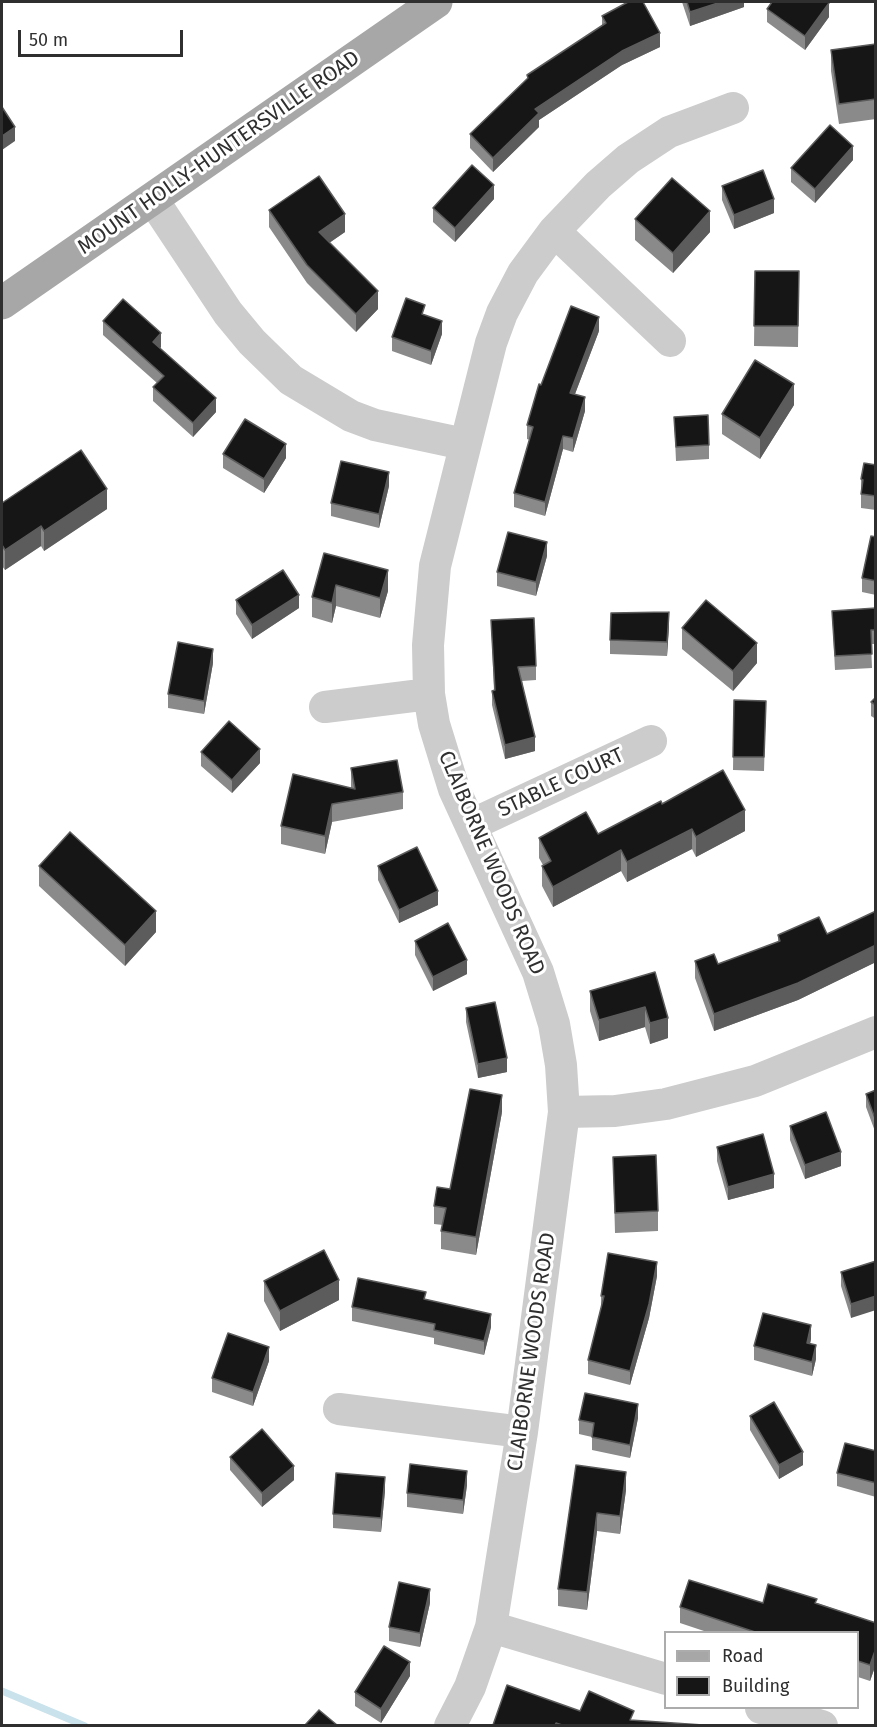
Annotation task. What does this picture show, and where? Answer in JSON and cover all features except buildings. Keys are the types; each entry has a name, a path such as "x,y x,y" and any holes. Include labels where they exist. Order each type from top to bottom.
{"main road":[{"name":"MOUNT HOLLY-HUNTERSVILLE ROAD","path":"2,303 436,2"}],"street":[{"name":"CLAIBORNE WOODS ROAD","path":"450,1725 470,1687 491,1627 522,1432 564,1112 561,1065 554,1024 538,972 454,789 434,724 429,694 430,602 435,566 491,343 502,313 523,273 554,231 598,184 628,159 669,132 733,108"},
{"path":"153,200 228,313 258,349 291,380 342,411 375,425 464,444"},
{"path":"554,231 670,341"},
{"path":"324,707 429,694"},
{"name":"STABLE COURT","path":"471,825 651,741"},
{"path":"564,1112 615,1111 666,1104 755,1081 876,1032"},
{"path":"339,1409 522,1432"},
{"path":"491,1627 664,1678"},
{"path":"768,1709 822,1725"}],"waterway":[{"path":"2,1691 85,1726"}]}
